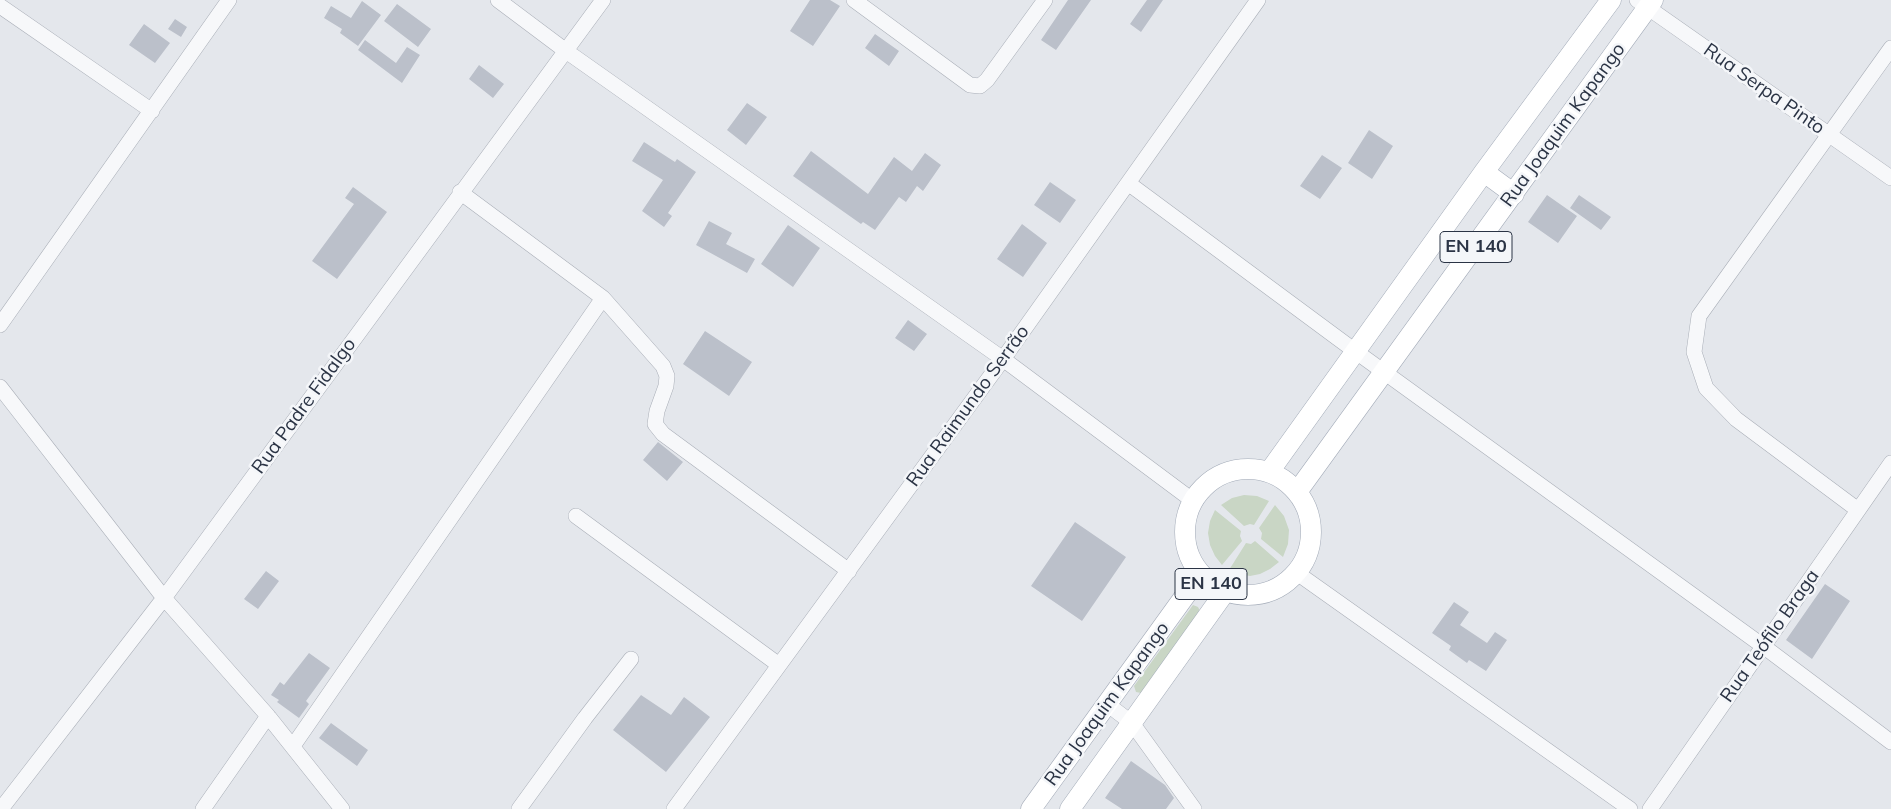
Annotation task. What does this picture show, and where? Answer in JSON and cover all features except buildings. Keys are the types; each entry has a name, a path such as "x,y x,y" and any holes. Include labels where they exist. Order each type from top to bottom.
{"main road":[{"name":"Rua Joaquim Kapango","path":"1269,472 1484,172 1611,0"},
{"name":"Rua Joaquim Kapango","path":"1297,492 1514,194 1646,3"},
{"path":"1484,172 1514,194"},
{"name":"EN 140","path":"1248,468 1269,472 1284,480 1297,492 1308,511 1312,532 1308,554 1297,573 1282,586 1264,594 1245,596 1225,592 1212,585 1200,575 1189,558 1184,539 1185,519 1192,500 1206,483 1226,472 1248,468"},
{"name":"Rua Joaquim Kapango","path":"1031,809 1200,575"},
{"name":"Rua Joaquim Kapango","path":"1070,809 1225,592"}],"street":[{"path":"0,325 229,0"},
{"path":"498,0 566,51 1003,359 1192,500"},
{"name":"Rua Padre Fidalgo","path":"2,809 19,784 164,598 602,0"},
{"path":"854,0 970,84 980,86 987,80 1045,0"},
{"name":"Rua Raimundo Serrão","path":"674,809 1003,359 1258,0"},
{"name":"Rua Serpa Pinto","path":"1646,3 1891,178"},
{"path":"0,6 152,111"},
{"path":"1858,510 1736,419 1706,388 1694,352 1699,316 1891,48"},
{"path":"1128,184 1763,646 1891,742"},
{"path":"460,192 602,298 664,366 667,376 666,386 657,411 655,424 664,434 849,571"},
{"path":"293,746 602,298"},
{"path":"0,387 164,598 268,716 342,809"},
{"name":"Rua Teófilo Braga","path":"1650,809 1891,463"},
{"path":"576,516 779,665"},
{"path":"1297,573 1630,809"},
{"path":"519,809 585,718 631,659"},
{"path":"1107,704 1132,723 1194,809"},
{"path":"203,809 268,716"}],"green space":[{"path":"1244,495 1257,496 1269,501 1254,525 1244,526 1221,505 1232,498"},
{"path":"1275,505 1284,516 1289,530 1288,544 1283,557 1261,539 1262,533 1259,528"},
{"path":"1215,510 1241,531 1242,541 1222,565 1210,545 1208,533 1210,521"},
{"path":"1255,541 1279,562 1260,574 1250,576 1229,570 1246,543 1251,544"},
{"path":"1193,605 1198,607 1200,611 1141,693 1136,692 1134,686"}]}
